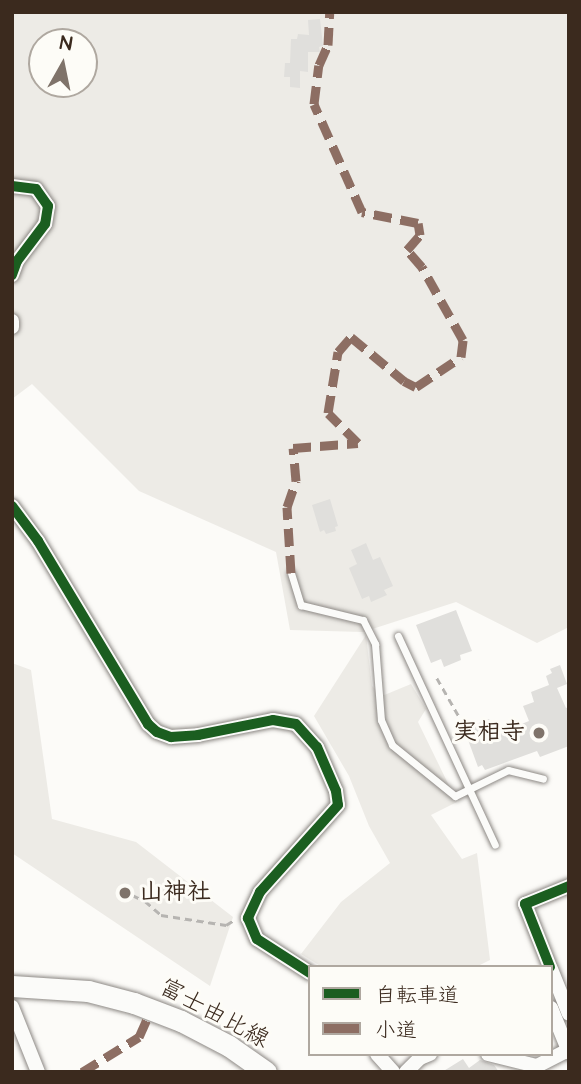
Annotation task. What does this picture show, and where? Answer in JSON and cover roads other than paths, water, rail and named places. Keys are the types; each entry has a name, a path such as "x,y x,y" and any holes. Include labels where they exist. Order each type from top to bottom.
{"main road":[{"name":"富士由比線","path":"12,986 88,991 134,1003 181,1021 229,1046 266,1072"}],"street":[{"path":"12,186 36,189 48,206 46,224 17,261 12,275"},
{"path":"12,321 12,327"},
{"path":"12,506 38,541 148,724 157,732 171,737 198,735 273,720 296,724 317,747 336,791 338,805 260,892 248,918 257,939 308,972"},
{"path":"550,965 525,904 569,886"},
{"path":"553,973 569,1014"},
{"path":"12,1007 38,1072"},
{"path":"496,1056 537,1066 568,1051 564,1024"},
{"path":"379,1056 393,1072"},
{"path":"406,1072 425,1056"}],"lane":[{"path":"291,573 301,605 363,620 375,645 382,720 393,745 455,796 468,787 508,771 543,779"},
{"path":"398,636 495,845"}],"place":[{"name":"実相寺","path":"539,733"},
{"name":"山神社","path":"125,893"}]}
